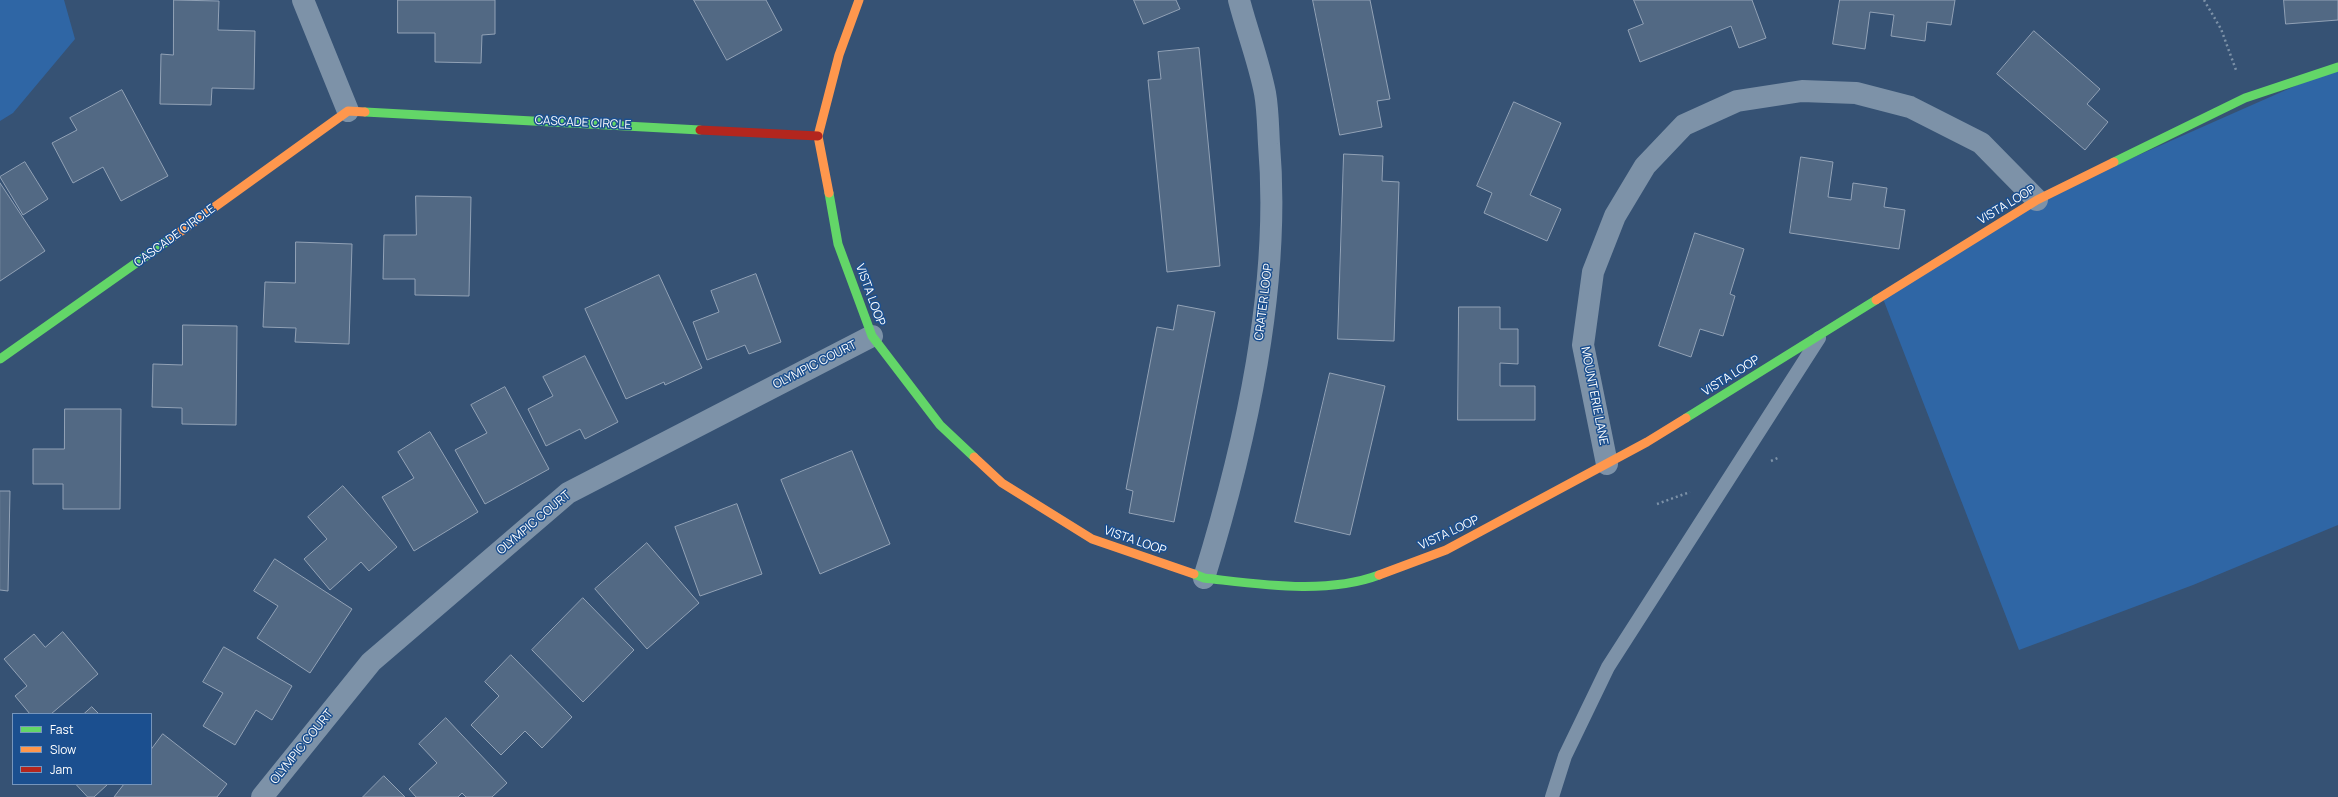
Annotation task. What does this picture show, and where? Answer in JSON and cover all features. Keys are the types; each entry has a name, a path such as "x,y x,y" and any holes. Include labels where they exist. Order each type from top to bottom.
{"street":[{"path":"303,0 348,111"},
{"name":"VISTA LOOP","path":"859,0 839,56 818,136 838,244 872,336 940,425 1002,483 1092,539 1204,578 1282,587 1360,582 1446,550 1647,442 2036,200 2245,98 2338,67"},
{"name":"CRATER LOOP","path":"1204,578 1222,520 1248,406 1268,285 1272,180 1265,93 1239,0"},
{"name":"MOUNT ERIE LANE","path":"1607,464 1583,345 1593,272 1616,216 1646,166 1684,125 1737,101 1802,91 1856,93 1910,107 1981,143 2036,200"},
{"name":"CASCADE CIRCLE","path":"0,359 113,281 348,111 818,136"},
{"name":"OLYMPIC COURT","path":"262,797 371,662 568,494 872,336"}],"lane":[{"path":"1552,797 1565,756 1608,667 1823,333"}],"path":[{"path":"2204,0 2221,29 2238,75"}],"shaded area":[{"path":"0,0 64,0 75,39 13,113 0,121"},
{"path":"2338,67 2338,525 2193,585 2019,650 1882,296 2037,200"}],"building":[{"path":"174,0 219,1 218,30 255,31 254,89 212,88 211,105 160,104 161,54 173,55"},
{"path":"398,0 495,0 495,34 482,35 481,63 435,62 435,33 398,33"},
{"path":"694,0 766,0 782,30 727,60"},
{"path":"1134,0 1176,0 1180,9 1144,24"},
{"path":"1313,0 1370,0 1390,99 1377,101 1382,127 1340,135"},
{"path":"1634,0 1752,0 1766,38 1739,48 1731,26 1640,62 1628,30 1643,24"},
{"path":"1840,0 1955,0 1951,25 1927,22 1925,41 1891,36 1894,15 1870,12 1865,49 1833,44"},
{"path":"2284,0 2338,0 2338,20 2286,24"},
{"path":"2034,31 2100,89 2087,104 2108,122 2085,150 1997,74"},
{"path":"1199,48 1220,266 1167,272 1148,80 1161,79 1158,52"},
{"path":"122,90 168,176 121,201 103,167 73,183 52,143 77,130 70,118"},
{"path":"1514,102 1561,123 1530,195 1561,209 1547,241 1484,213 1492,193 1477,186"},
{"path":"1344,154 1383,156 1382,181 1399,182 1394,341 1338,339"},
{"path":"1801,157 1833,162 1828,197 1851,200 1853,183 1887,188 1884,207 1905,210 1899,249 1790,233"},
{"path":"25,162 48,199 23,215 0,177"},
{"path":"0,183 45,251 0,281"},
{"path":"416,196 471,197 469,296 415,295 415,279 383,279 384,235 416,235"},
{"path":"1695,233 1744,249 1730,294 1735,296 1723,336 1700,329 1691,357 1659,346"},
{"path":"296,242 352,244 349,344 295,342 296,328 263,327 265,282 295,283"},
{"path":"756,274 781,342 749,354 745,345 707,360 693,322 719,312 711,291"},
{"path":"659,275 702,368 665,385 664,382 626,399 585,309"},
{"path":"1178,305 1215,312 1174,522 1129,513 1133,491 1126,489 1157,327 1173,330"},
{"path":"1459,307 1500,307 1500,329 1518,329 1518,364 1500,363 1500,386 1535,386 1535,420 1458,420"},
{"path":"183,325 237,326 236,425 182,424 182,408 152,407 153,364 182,365"},
{"path":"585,356 618,422 585,439 580,429 546,446 528,409 553,396 543,377"},
{"path":"1330,373 1385,386 1350,535 1295,522"},
{"path":"505,387 549,469 485,504 455,450 487,433 471,405"},
{"path":"65,409 121,409 120,509 63,509 63,484 33,484 33,449 64,449"},
{"path":"430,432 478,512 414,551 382,497 414,478 398,452"},
{"path":"852,451 890,544 820,574 781,480"},
{"path":"343,486 397,547 369,571 361,562 330,590 304,559 327,539 308,517"},
{"path":"0,491 10,491 8,591 0,590"},
{"path":"737,504 762,574 700,596 675,527"},
{"path":"647,543 699,603 647,649 595,589"},
{"path":"275,559 352,609 310,673 257,638 278,606 254,591"},
{"path":"583,598 634,650 583,702 532,650"},
{"path":"63,632 98,674 52,713 29,713 15,696 27,686 4,659 34,634 45,647"},
{"path":"224,647 292,686 272,720 256,710 235,745 203,726 223,693 203,682"},
{"path":"511,655 572,717 542,748 525,731 501,755 471,725 499,696 485,682"},
{"path":"92,707 98,713 85,713"},
{"path":"446,718 507,783 492,797 466,797 462,793 458,797 416,797 409,789 437,763 419,744"},
{"path":"163,734 227,784 217,797 114,797 123,785 152,785 152,749"},
{"path":"384,776 405,797 363,797"},
{"path":"77,785 107,785 94,797 88,797"}],"traffic: fast":[{"path":"2114,162 2245,98 2338,67"},
{"path":"365,112 700,130"},
{"path":"829,193 838,244 872,336 940,425 974,457"},
{"path":"0,359 173,237"},
{"path":"1686,418 1876,300"},
{"path":"1194,574 1204,578 1292,586 1337,585 1359,581 1379,575"}],"traffic: slow":[{"path":"829,193 818,136 839,55 859,0"},
{"path":"173,237 348,111 365,112"},
{"path":"1876,300 2037,200 2114,162"},
{"path":"1379,575 1446,550 1647,442 1686,418"},
{"path":"974,457 1002,483 1092,539 1194,574"}],"traffic: jam":[{"path":"700,130 818,136"}]}
